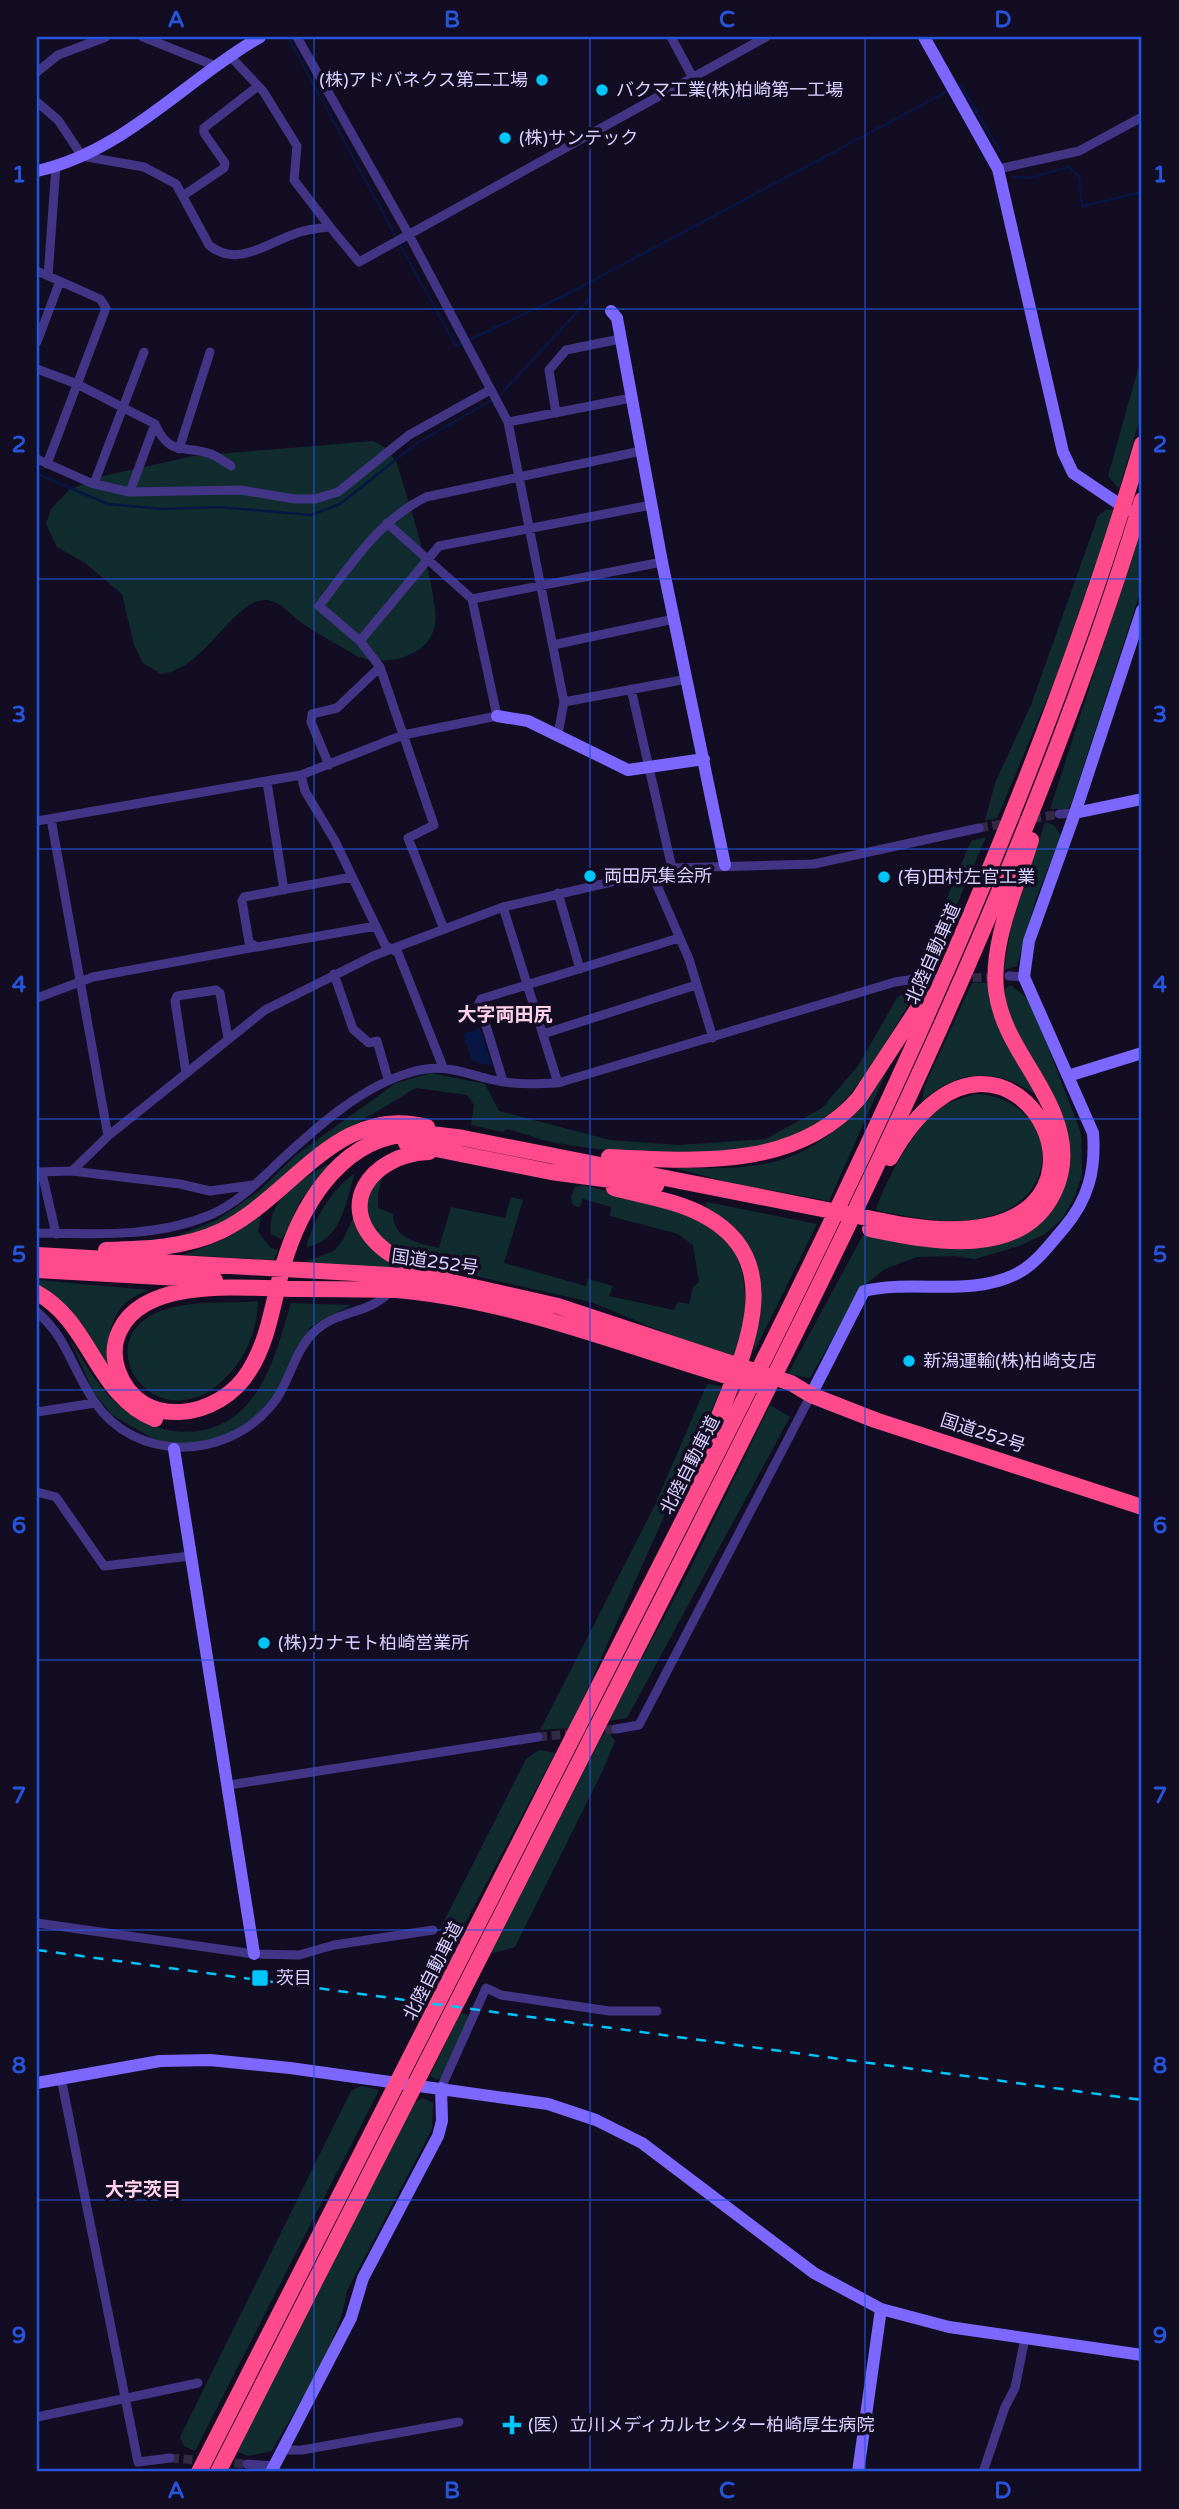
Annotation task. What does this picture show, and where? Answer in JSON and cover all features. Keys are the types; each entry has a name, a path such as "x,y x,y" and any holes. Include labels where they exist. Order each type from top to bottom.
{"highway":[{"name":"北陸自動車道","path":"199,2472 735,1420 787,1341 858,1199 979,940 1080,688 1131,526 1137,462 1142,444"},
{"name":"北陸自動車道","path":"858,1199 1142,500"},
{"path":"551,1172 639,1182 940,1241 970,1241 999,1236 1036,1216 1058,1183 1062,1144 1048,1100 1017,1050 1004,1022 996,974 1001,937 1080,688"},
{"path":"37,1293 55,1304 75,1326 106,1378 124,1401 145,1415 169,1422 207,1419 239,1400 263,1367 299,1235 336,1182 369,1153 405,1143 652,1159 740,1156 791,1146 833,1124 872,1082 926,996 957,936 1031,769"},
{"path":"554,1154 903,1225 960,1230 1002,1222 1034,1200 1042,1191 1050,1167 1048,1130 1036,1109 1007,1090 984,1085 958,1090 935,1102 909,1129 858,1199 834,1247"},
{"path":"37,1253 148,1249 208,1236 259,1207 331,1145 355,1132 377,1125 414,1123 461,1146 677,1205 716,1223 735,1240 747,1262 754,1299 751,1328 741,1363 735,1420"},
{"path":"461,1146 414,1153 390,1161 372,1174 363,1191 361,1213 364,1224 377,1243 398,1259 412,1264 526,1292 619,1325"},
{"name":"国道252号","path":"37,1253 425,1279 523,1296 791,1383 811,1395 1142,1507"},
{"name":"国道252号","path":"37,1270 392,1290 513,1309 723,1375 787,1393 811,1395"},
{"path":"277,1309 249,1372 232,1392 208,1408 182,1413 158,1409 137,1398 118,1370 115,1346 123,1324 141,1306 168,1294 210,1289 392,1290"},
{"name":"北陸自動車道","path":"218,2472 487,1943 735,1420 778,1368 787,1341"}],"street":[{"path":"37,72 58,55 106,37"},
{"path":"143,37 214,65"},
{"path":"37,171 82,156 146,118 214,65 260,37"},
{"path":"297,37 409,235 508,422 564,702 558,734"},
{"path":"671,37 692,76"},
{"path":"229,55 258,86 297,146 293,180 359,262 766,37"},
{"path":"924,37 998,169 1063,452 1073,473 1131,526"},
{"path":"184,195 224,168 225,163 204,133 204,128 258,86"},
{"path":"37,102 58,120 82,156 144,167 176,184 209,245 228,256 246,254 299,232 330,226"},
{"path":"998,169 1079,151 1142,117"},
{"path":"48,276 57,166"},
{"path":"37,271 100,299 106,309 47,464"},
{"path":"37,342 60,281"},
{"path":"611,311 617,318 662,562 725,865"},
{"path":"556,413 549,370 566,350 620,339"},
{"path":"91,483 95,481 144,352"},
{"path":"179,449 210,352"},
{"path":"37,369 77,384 155,424 161,437 173,448 211,454 231,466"},
{"path":"37,459 91,483 149,494 240,490 295,499 315,499 338,492 409,435 490,390"},
{"path":"508,422 631,398"},
{"path":"132,486 155,424"},
{"path":"444,929 408,838 433,825 380,667 360,641 319,606 387,523 403,508 426,497 641,452"},
{"path":"360,641 439,546 651,505"},
{"path":"387,523 472,599 497,716"},
{"path":"472,599 662,562"},
{"path":"616,1729 639,1725 864,1291 886,1286 964,1286 1018,1274 1036,1260 1070,1221 1084,1200 1095,1156 1093,1133 1024,977 1029,941 1075,813 1142,610"},
{"path":"553,645 674,619"},
{"path":"329,765 311,722 313,714 337,708 380,667"},
{"path":"564,702 687,678"},
{"path":"631,689 672,868"},
{"path":"37,821 302,775 403,735 497,716 528,721 558,734 609,764 628,770 704,758"},
{"path":"302,775 304,792 335,841 376,926 390,949 398,953 443,1067"},
{"path":"267,782 284,890"},
{"path":"1059,814 1142,799"},
{"path":"51,819 108,1136"},
{"path":"72,1171 108,1136 265,1010 390,949 503,907 672,868 814,864 979,828"},
{"path":"652,873 679,938 712,1038"},
{"path":"257,947 249,942 242,901 244,897 352,877"},
{"path":"558,893 580,969"},
{"path":"503,907 558,1083"},
{"path":"37,998 81,981 376,926"},
{"path":"503,1082 479,1003 481,999 679,938"},
{"path":"334,974 353,1029 369,1043 377,1041 388,1079"},
{"path":"1009,976 1024,977"},
{"path":"37,1233 146,1233 211,1215 254,1185 308,1135 388,1079 435,1066 503,1082 558,1083 895,982 915,979"},
{"path":"543,1034 696,985"},
{"path":"186,1073 175,1001 177,996 216,990 220,993 228,1038"},
{"path":"1068,1076 1142,1053"},
{"path":"56,1234 39,1172 72,1171 180,1184 210,1191 254,1185"},
{"path":"37,1312 54,1327 95,1403 121,1427 138,1438 174,1449 219,1442 255,1422 277,1398 310,1336 329,1321 378,1304 392,1290"},
{"path":"37,1412 95,1403"},
{"path":"174,1449 254,1954"},
{"path":"37,1492 56,1497 104,1566 191,1556"},
{"path":"229,1785 538,1737"},
{"path":"37,1923 254,1954 299,1955 334,1945 433,1930"},
{"path":"247,2464 273,2469 351,2318 363,2278 438,2136 442,2121 441,2088 486,1988 501,1995 609,2011 657,2011"},
{"path":"37,2082 160,2061 210,2060 264,2064 548,2104 619,2131 642,2143 814,2273 881,2309 949,2327 1142,2354"},
{"path":"61,2078 138,2462 170,2458"},
{"path":"858,2472 881,2309"},
{"path":"982,2472 1000,2418 1014,2388 1025,2338"},
{"path":"37,2417 198,2383"},
{"path":"282,2451 302,2450 459,2422"}],"green space":[{"path":"1142,355 1142,412 1119,489 1108,476"},
{"path":"373,441 386,448 397,463 428,569 435,610 435,624 428,641 415,652 399,659 374,660 357,656 298,620 277,603 267,600 255,602 243,610 205,648 177,670 161,674 143,663 134,645 122,594 85,563 57,547 46,524 51,509 69,490 103,476 193,456"},
{"path":"1106,510 1114,510 1055,680 997,818 985,821 995,783 1031,705 1098,516"},
{"path":"1141,529 1142,587 1071,804 1068,809 1050,809"},
{"path":"1045,822 1054,825 1061,836 1035,901 1017,966 1004,970 1011,927"},
{"path":"986,837 931,965 924,972 922,957 971,841"},
{"path":"972,983 988,983 1001,1029 1038,1096 1008,1080 979,1075 950,1082 922,1101 924,1087"},
{"path":"1011,985 1030,1001 1081,1133 1082,1175 1075,1196 1062,1219 1045,1234 1019,1246 975,1259 955,1256 917,1257 885,1269 861,1288 810,1378 788,1374 863,1235 906,1243 1023,1231 1063,1187 1070,1160 1066,1128 1005,1008 1004,989"},
{"path":"909,987 919,987 854,1089 843,1102 817,1123 784,1138 747,1148 708,1152 667,1154 590,1148 550,1142 507,1129 503,1132 471,1125 474,1105 467,1095 416,1088 332,1138 241,1215 196,1235 162,1242 217,1220 258,1192 296,1155 396,1083 431,1073 485,1084 499,1111 610,1140 679,1145 766,1139 822,1108 858,1066 897,998"},
{"path":"889,1066 829,1201 727,1182 672,1167 744,1167 798,1154 844,1122"},
{"path":"977,1094 1003,1100 1022,1112 1035,1128 1042,1148 1041,1168 1033,1187 1017,1203 980,1219 935,1220 876,1210 901,1157 927,1120 945,1105"},
{"path":"333,1162 300,1201 285,1235 281,1239 271,1234 274,1210 281,1200 300,1182"},
{"path":"355,1173 345,1208 335,1229 318,1244 306,1247 324,1206 338,1188"},
{"path":"383,1176 378,1193 378,1208 393,1214 397,1230 408,1239 439,1248 451,1207 505,1218 511,1197 523,1200 504,1263 586,1286 588,1279 613,1286 609,1296 674,1310 678,1302 689,1304 693,1287 699,1282 693,1245 678,1234 610,1216 611,1207 583,1199 579,1208 572,1204 571,1197 575,1187 583,1185 656,1203 698,1218 716,1229 730,1244 739,1261 744,1281 743,1322 733,1361 591,1302 423,1264 385,1243 368,1220 366,1206 370,1194 375,1181"},
{"path":"707,1202 817,1224 753,1354 757,1308 751,1257 738,1232 711,1214 705,1206"},
{"path":"355,1213 417,1275 304,1262 334,1251 343,1240"},
{"path":"261,1214 258,1232 271,1248 278,1250 274,1260 184,1255 227,1238"},
{"path":"37,1280 150,1290 127,1302 114,1319 109,1341 109,1368 37,1288"},
{"path":"258,1301 256,1321 247,1349 230,1373 204,1394 180,1400 158,1396 140,1383 130,1366 128,1346 137,1327 158,1312 182,1305"},
{"path":"291,1303 351,1305 310,1327 284,1381 269,1401 254,1418 213,1443 166,1446 112,1415 93,1391 70,1340 99,1384 125,1411 161,1428 180,1432 199,1431 217,1426 235,1416 258,1390 275,1354"},
{"path":"707,1384 722,1386 570,1728 540,1730 654,1507"},
{"path":"770,1405 790,1417 627,1718 608,1721 686,1577"},
{"path":"603,1734 610,1734 615,1741 515,1947 490,1954"},
{"path":"539,1750 555,1753 448,1956 440,1929 526,1759"},
{"path":"460,2013 473,2016 442,2077 437,2080 430,2076"},
{"path":"361,2086 379,2090 195,2451 184,2446 180,2437 351,2091"},
{"path":"424,2098 433,2103 432,2129 347,2291 335,2333 316,2374 272,2451 249,2456 237,2452 415,2102"}],"water":[{"path":"480,1028 492,1066 472,1061 463,1034"}],"waterway":[{"path":"288,37 396,237"},
{"path":"957,87 961,85 1000,151"},
{"path":"399,243 456,346 571,292 948,91"},
{"path":"1013,177 1028,178 1069,167 1079,177 1082,206 1142,192"},
{"path":"498,397 591,297"},
{"path":"37,474 108,504 164,509 218,507 311,515 340,504 417,443 492,400"}],"tunnel":[{"path":"979,828 1059,814"},
{"path":"959,978 997,977"},
{"path":"915,979 945,978"},
{"path":"538,1737 616,1729"},
{"path":"170,2458 207,2461"},
{"path":"221,2462 247,2464"}],"railway":[{"path":"37,1950 1142,2100"}],"place":[{"name":"(株)アドバネクス第二工場","path":"542,80"},
{"name":"バクマ工業(株)柏崎第一工場","path":"602,90"},
{"name":"(株)サンテック","path":"505,138"},
{"name":"両田尻集会所","path":"590,876"},
{"name":"(有)田村左官工業","path":"884,877"},
{"name":"新潟運輸(株)柏崎支店","path":"909,1361"},
{"name":"(株)カナモト柏崎営業所","path":"264,1643"},
{"name":"茨目","path":"260,1978"},
{"name":"(医）立川メディカルセンター柏崎厚生病院","path":"512,2425"}],"district":[{"name":"大字両田尻","path":"505,1015"},
{"name":"大字茨目","path":"143,2190"}]}
